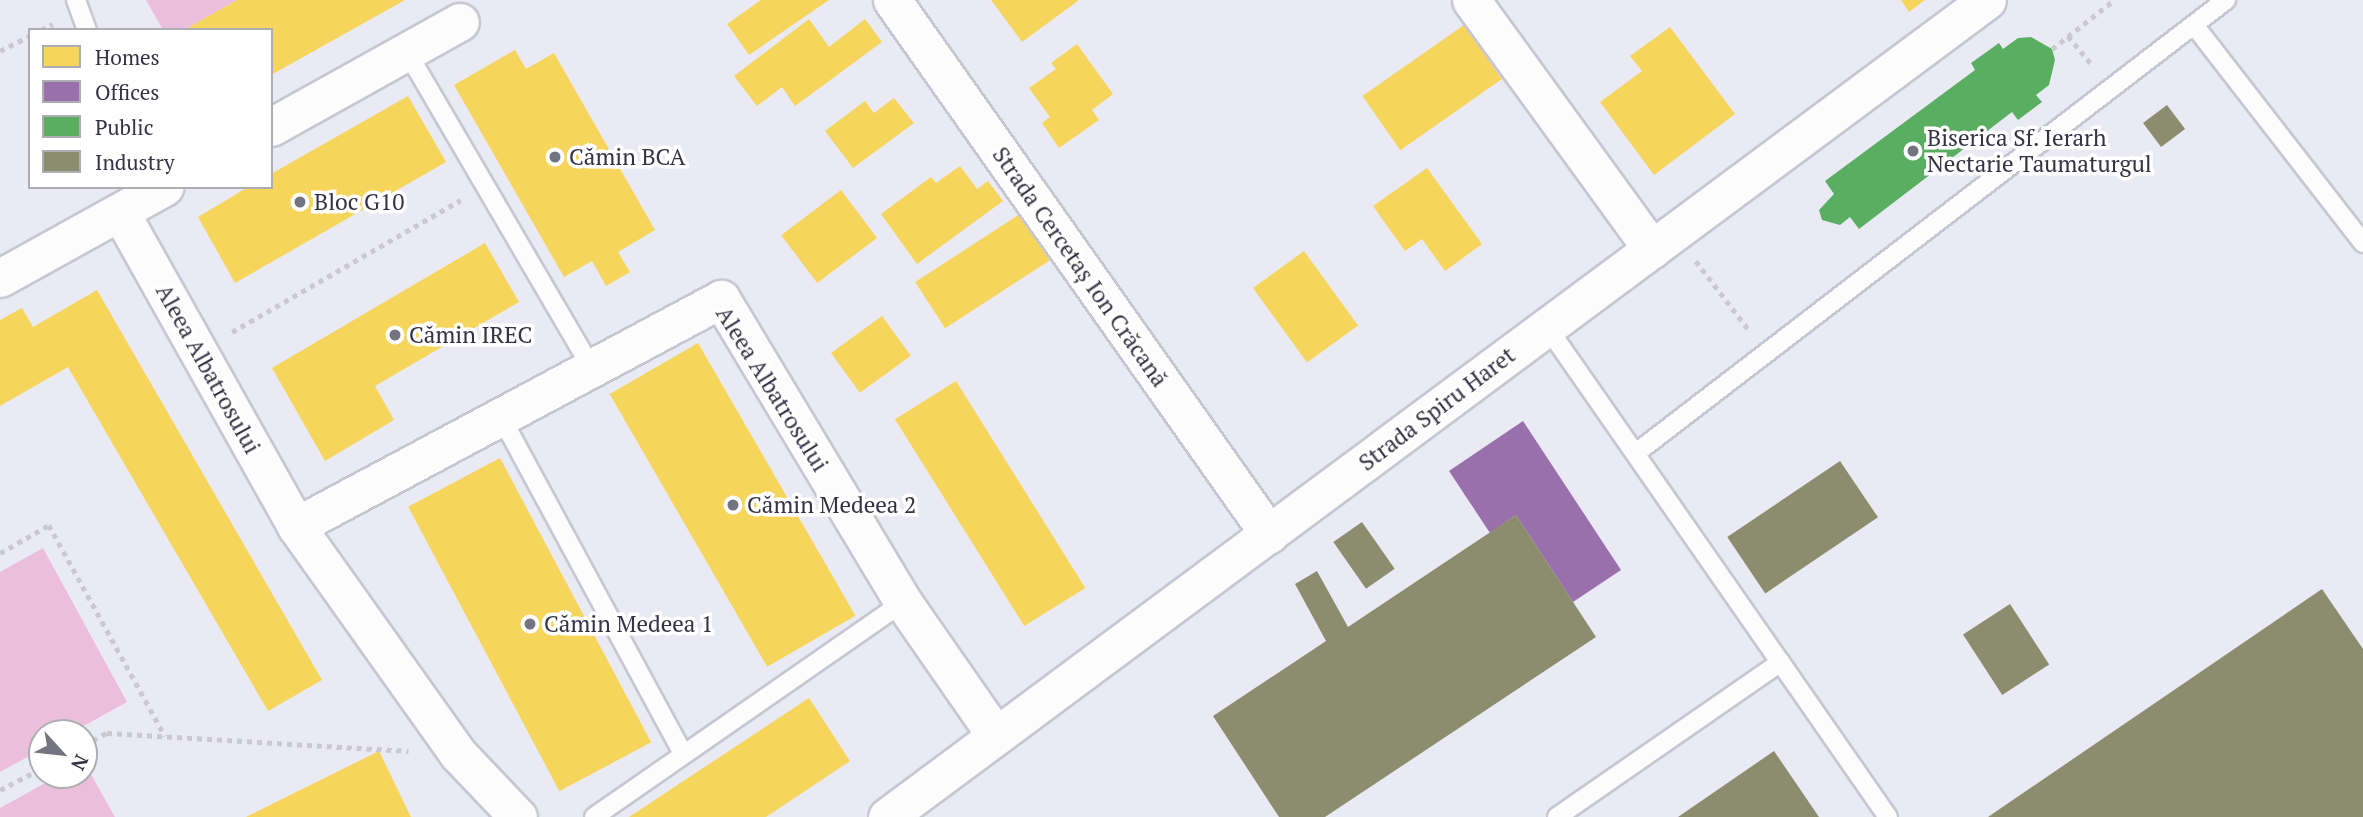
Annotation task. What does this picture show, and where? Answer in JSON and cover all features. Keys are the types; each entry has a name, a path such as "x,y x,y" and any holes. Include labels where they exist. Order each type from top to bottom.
{"street":[{"name":"Strada Cercetaș Ion Crăcană","path":"892,0 1269,534"},
{"path":"1471,0 1663,241"},
{"name":"Strada Spiru Haret","path":"887,817 1987,0"},
{"path":"273,126 407,52 460,11"},
{"path":"0,278 121,200 157,189"},
{"name":"Aleea Albatrosului","path":"121,200 199,352 296,526 458,754 517,817"},
{"name":"Aleea Albatrosului","path":"296,526 721,299 904,602 996,736"}],"lane":[{"path":"76,0 86,28"},
{"path":"1636,453 2226,0"},
{"path":"2194,25 2363,243"},
{"path":"407,52 592,368"},
{"path":"1547,327 1888,817"},
{"path":"501,417 683,753"},
{"path":"594,817 904,602"},
{"path":"1557,817 1781,662"}],"path":[{"path":"2052,49 2114,0"},
{"path":"0,51 28,37"},
{"path":"199,352 486,186"},
{"path":"1663,241 1767,353"},
{"path":"0,553 49,524 166,737"},
{"path":"98,738 107,733 458,754"},
{"path":"0,790 28,775"}],"shaded area":[{"path":"146,0 237,0 188,28 162,28"},
{"path":"43,548 127,702 96,719 28,719 28,757 0,772 0,572"},
{"path":"98,787 115,817 0,817 0,808 35,789 98,789"}],"building: Homes":[{"path":"237,0 405,0 273,74 273,28 188,28"},
{"path":"761,0 829,0 749,55 727,24"},
{"path":"991,0 1079,0 1022,42"},
{"path":"1901,0 1925,0 1909,12"},
{"path":"809,19 829,47 865,19 882,42 795,106 782,87 757,106 734,76"},
{"path":"1464,25 1502,79 1400,150 1362,96"},
{"path":"1670,27 1735,114 1654,175 1600,102 1642,71 1630,56"},
{"path":"1077,44 1113,94 1092,110 1099,120 1059,148 1042,123 1050,117 1029,88 1056,69 1051,63"},
{"name":"Cămin BCA","path":"515,50 526,69 554,53 655,230 618,252 630,272 606,286 592,261 564,277 454,85"},
{"name":"Bloc G10","path":"408,96 446,162 235,283 198,217 245,189 273,189 273,173"},
{"path":"894,98 914,123 853,168 825,131 865,101 874,113"},
{"path":"960,166 977,189 988,181 1003,201 917,264 881,214 931,177 936,183"},
{"path":"1427,168 1482,244 1445,271 1422,239 1405,251 1373,206"},
{"path":"841,190 877,238 817,283 781,235"},
{"path":"1020,214 1050,260 945,328 915,282"},
{"name":"Cămin IREC","path":"485,243 519,302 375,386 394,420 325,461 272,368"},
{"path":"1304,251 1358,325 1307,362 1253,288"},
{"path":"97,290 322,680 268,711 68,367 0,406 0,320 22,308 33,327"},
{"path":"882,316 911,356 860,393 831,353"},
{"name":"Cămin Medeea 2","path":"698,343 856,616 767,667 610,394"},
{"path":"956,381 1085,588 1024,626 895,419"},
{"name":"Cămin Medeea 1","path":"500,458 651,742 559,791 408,507"},
{"path":"809,698 850,761 766,817 629,817"},
{"path":"379,751 411,817 246,817"}],"building: Offices":[{"path":"1523,421 1621,570 1573,602 1516,515 1490,533 1449,471"}],"building: Public":[{"name":"Biserica Sf. Ierarh Nectarie Taumaturgul","path":"2031,37 2052,49 2055,60 2049,85 2036,95 2042,102 2018,120 2012,112 1859,229 1850,217 1840,225 1822,220 1819,210 1834,194 1825,181 1975,70 1971,63 1999,43 2003,49 2018,38"}],"building: Industry":[{"path":"2167,105 2185,129 2161,147 2143,123"},
{"path":"1840,461 1878,517 1765,593 1727,537"},
{"path":"1516,515 1596,637 1325,817 1279,817 1213,716 1326,641 1295,584 1317,571 1348,627"},
{"path":"1362,522 1395,569 1366,589 1333,542"},
{"path":"2322,589 2363,649 2363,817 1988,817"},
{"path":"2010,604 2049,664 2002,695 1963,634"},
{"path":"1774,751 1819,817 1678,817"}],"place":[{"name":"Biserica Sf. Ierarh Nectarie Taumaturgul","path":"1913,151"},
{"name":"Cămin BCA","path":"555,157"},
{"name":"Bloc G10","path":"300,202"},
{"name":"Cămin IREC","path":"395,335"},
{"name":"Cămin Medeea 2","path":"733,505"},
{"name":"Cămin Medeea 1","path":"530,624"}]}
